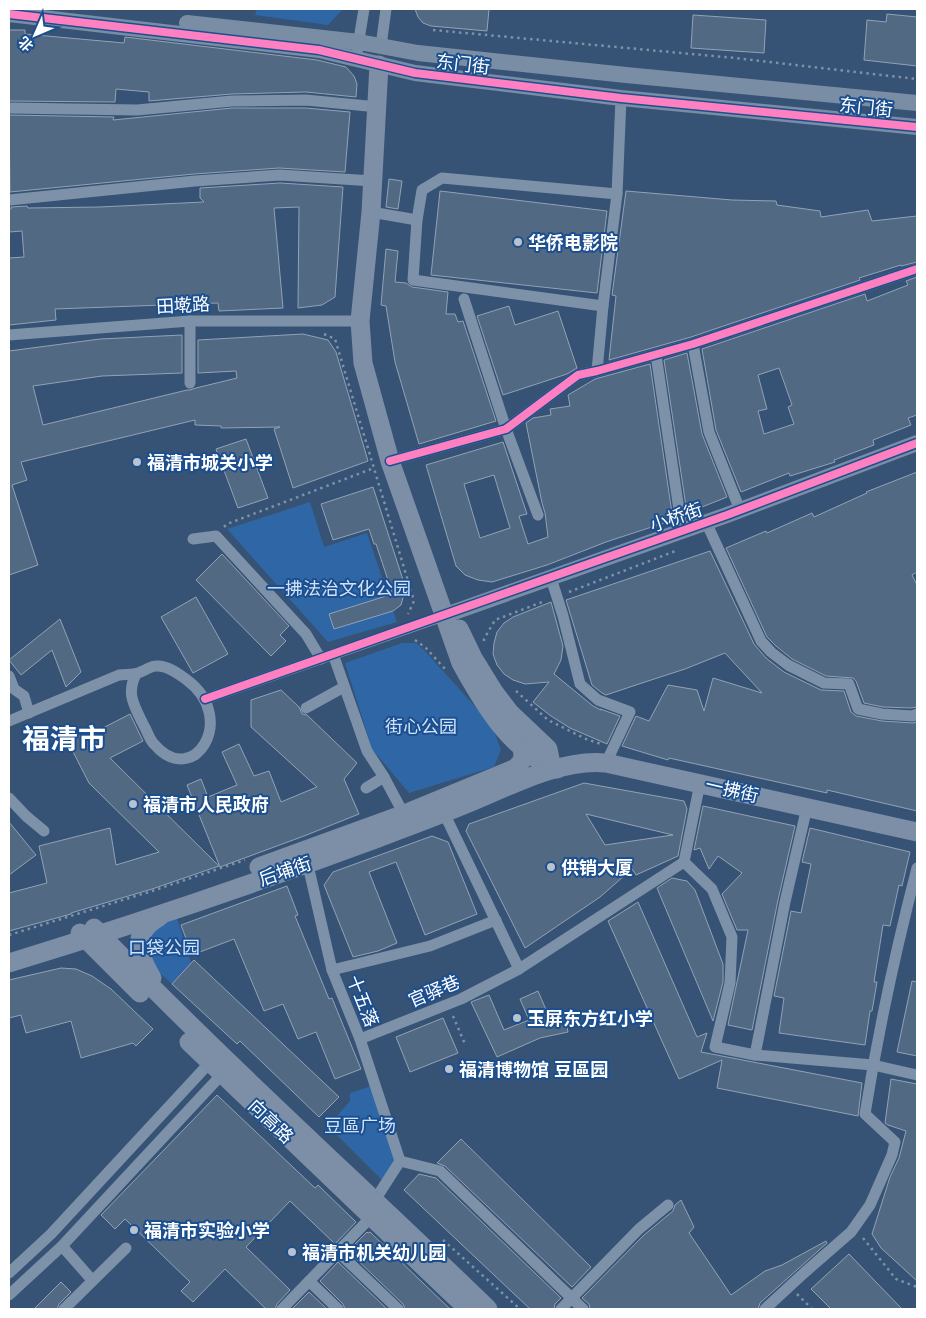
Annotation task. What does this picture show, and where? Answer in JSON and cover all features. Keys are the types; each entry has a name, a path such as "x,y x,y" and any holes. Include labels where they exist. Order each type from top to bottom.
{"main road":[{"path":"380,56 371,212 360,321 363,363 381,465 461,664 476,691 494,716 522,748 548,770 550,759 548,749 510,712 494,692 473,658 458,626 443,616"},
{"name":"后埔街","path":"9,951 169,912 304,858 514,769 522,763 522,748"},
{"name":"一拂街","path":"548,770 578,763 593,762 610,756 700,783 917,832"},
{"name":"后埔街","path":"9,963 172,899 444,813 548,770"},
{"name":"向高路","path":"163,999 141,959 138,944 142,931 150,922 169,912"},
{"name":"向高路","path":"89,932 163,999 220,1063"},
{"name":"向高路","path":"89,932 220,1063 488,1309"},
{"name":"向高路","path":"376,1208 468,1309"}],"street":[{"name":"东门街","path":"53,9 359,42 380,56 415,73 621,98 917,127"},
{"path":"356,58 364,9"},
{"path":"380,56 386,9"},
{"name":"东门街","path":"9,14 24,12 319,50 356,58 418,52 626,75 917,103"},
{"path":"597,371 602,306 617,194 621,98"},
{"path":"9,108 137,110 232,101 306,100 378,106"},
{"path":"9,200 194,181 280,175 373,181"},
{"path":"602,306 413,280 417,220 422,190 442,178 617,194"},
{"path":"371,212 417,220"},
{"path":"381,465 506,428 578,375 693,344 917,270"},
{"path":"464,299 506,428 538,515"},
{"path":"190,321 190,383"},
{"name":"田墘路","path":"9,336 190,321 360,321"},
{"path":"693,344 709,432 740,510"},
{"path":"656,354 682,530"},
{"name":"小桥街","path":"443,616 740,510 917,443"},
{"path":"706,522 761,641 771,652 788,665 824,683 849,684 858,709 882,714 914,716 917,714"},
{"path":"193,539 216,536 306,634 321,658"},
{"path":"551,578 580,684 598,700 630,712 610,756"},
{"path":"205,699 443,616"},
{"path":"333,654 368,751 400,807 402,815"},
{"path":"9,721 119,675 136,674 157,666 177,672 197,687 205,699 211,717 210,735 206,744 190,758 176,758 165,754 153,744 130,694 131,683 136,674"},
{"path":"9,676 11,689 24,696 29,713"},
{"path":"306,708 344,687"},
{"path":"366,788 384,778"},
{"path":"700,783 684,862 712,889 732,937 730,983 715,1047 755,1055 873,1065 917,1075"},
{"path":"9,798 44,831"},
{"path":"755,1055 785,902 807,807"},
{"path":"444,813 519,969"},
{"name":"十五落","path":"304,858 310,874 332,970 360,1039 400,1161"},
{"name":"官驿巷","path":"360,1039 448,1005 519,969 684,862"},
{"path":"766,1309 854,1228 870,1205 892,1154 895,1142 864,1114 902,929 917,868"},
{"path":"332,970 430,946 496,920"},
{"path":"9,1296 62,1246 220,1063"},
{"path":"9,1273 51,1234 220,1063"},
{"path":"282,1309 376,1208 400,1161 440,1172 583,1309"},
{"path":"561,1309 639,1229 668,1205"},
{"path":"62,1246 92,1280"},
{"path":"64,1309 126,1248"},
{"path":"338,1251 398,1309"},
{"path":"309,1281 338,1309"}],"path":[{"path":"433,30 726,57 917,79"},
{"path":"321,333 334,339 381,465 414,601 410,612 403,618"},
{"path":"216,536 227,524 381,465"},
{"path":"486,648 484,639 495,620 685,548"},
{"path":"411,640 418,641 446,670"},
{"path":"514,689 548,720 586,739 610,756"},
{"path":"9,935 248,859"},
{"path":"448,1005 465,1044"},
{"path":"854,1228 896,1279 917,1287"},
{"path":"789,1286 812,1309"}],"green space":[{"path":"257,9 343,9 328,25 255,15"},
{"name":"一拂法治文化公园","path":"310,502 324,547 367,533 397,622 328,642 227,529"},
{"name":"街心公园","path":"402,643 416,643 424,650 490,723 501,750 494,767 409,793 372,749 345,663"},
{"name":"口袋公园","path":"177,918 191,963 172,984 152,966 143,937 149,930"},
{"name":"豆區广场","path":"371,1086 396,1161 382,1180 328,1126 350,1101 350,1093"}],"building":[{"path":"415,9 489,9 487,31 431,26 423,23"},
{"path":"887,14 917,17 917,66 864,60 867,20 886,22"},
{"path":"693,15 766,20 764,53 691,48"},
{"path":"9,30 25,30 25,34 124,43 125,37 317,60 346,67 354,76 357,84 356,97 306,92 232,94 149,101 149,92 116,89 115,102 9,101"},
{"path":"232,108 306,108 350,112 345,172 279,168 194,174 10,192 9,115 114,117 113,120"},
{"path":"389,179 402,181 398,209 386,207"},
{"path":"280,183 343,187 335,297 322,305 298,308 299,207 274,208 283,308 219,311 218,303 55,309 56,320 9,325 9,258 24,257 22,231 9,232 9,209 11,207 99,207 204,202 200,198 200,188"},
{"name":"华侨电影院","path":"440,191 607,211 597,293 431,275"},
{"path":"626,191 732,200 776,201 777,205 820,211 821,217 868,210 872,221 917,216 917,262 859,278 860,280 691,337 609,360 616,296 612,295"},
{"path":"386,249 398,251 395,282 406,283 412,287 448,292 446,314 455,314 458,322 463,321 496,421 419,444 395,362 386,306 381,305"},
{"path":"917,277 917,415 908,418 911,425 873,440 874,445 834,460 835,462 790,476 789,473 741,492 716,430 702,349 865,294 867,301 908,285 906,281","holes":["779,368 792,405 788,407 794,424 764,434 758,411 767,409 758,375"]},
{"path":"509,306 515,325 558,311 577,368 567,374 503,395 477,316"},
{"path":"303,334 328,340 336,352 368,461 293,488 274,429 280,427 221,428 221,426 195,425 195,420 21,462 27,480 12,485 38,565 9,575 9,351 100,339 182,335 182,373 102,376 33,386 43,425 237,378 236,371 198,373 198,340"},
{"path":"687,353 702,434 727,497 687,513 664,360"},
{"path":"650,364 673,520 606,542 547,565 492,582 478,580 465,575 456,566 426,465 503,442 527,514 519,516 528,544 548,537 545,513 526,423 533,418 551,415 550,409 570,406 568,395 595,379","holes":["494,475 510,528 480,538 464,484"]},
{"path":"246,439 268,498 238,508 216,449"},
{"path":"917,472 917,572 912,575 917,585 917,707 883,707 864,703 856,681 853,678 826,676 792,659 767,637 726,548 766,531 767,533 812,513 814,517 866,492"},
{"path":"373,487 405,586 401,605 393,611 334,629 329,614 383,597 392,592 369,529 333,540 321,504"},
{"path":"710,551 754,644 766,658 784,672 821,690 844,691 851,712 856,716 882,721 917,722 917,811 827,790 827,793 669,758 668,760 622,746 636,716 649,721 668,685 697,690 704,711 713,678 762,693 725,653 685,669 606,695 592,685 566,600"},
{"path":"222,554 289,626 280,635 286,641 271,656 196,580"},
{"path":"196,597 228,654 193,673 161,617"},
{"path":"551,602 563,646 561,660 554,674 593,706 620,716 607,744 570,728 533,702 549,682 525,684 513,680 504,674 497,665 493,654 494,643 497,632 504,623 513,617"},
{"path":"60,619 81,672 66,687 52,650 21,675 9,660"},
{"path":"281,690 299,707 302,714 307,715 357,763 344,779 359,814 220,867 187,785 201,779 208,797 237,785 222,752 239,744 254,776 269,771 281,802 317,787 251,727 251,700"},
{"path":"130,714 143,741 110,758 219,866 152,889 9,931 9,893 47,883 39,846 110,828 116,865 159,852 89,783 68,742 97,727 99,730"},
{"name":"供销大厦","path":"584,783 684,801 687,809 678,856 636,875 632,869 600,897 525,948 466,831 469,824","holes":["586,814 673,835 605,845"]},
{"path":"703,806 795,826 752,1030 728,1025 748,930 737,930 722,894 742,873 718,856 709,869 700,848 694,850"},
{"path":"9,822 36,855 9,875"},
{"path":"810,828 910,852 902,886 899,885 890,926 883,925 874,982 877,982 865,1045 779,1033 784,998 774,996 791,911 801,913 811,864 802,862"},
{"path":"432,836 448,842 477,914 425,935 396,862 369,872 397,943 378,951 353,957 324,885 333,872"},
{"path":"672,878 687,881 695,890 723,964 723,982 713,1021 657,888"},
{"path":"287,886 298,915 295,916 329,999 332,998 361,1069 335,1079 316,1032 298,1039 283,1004 264,1011 234,939 192,955 181,925"},
{"path":"638,902 697,1037 707,1033 701,1052 862,1083 858,1116 717,1088 722,1060 679,1079 608,921"},
{"path":"194,960 339,1097 319,1117 240,1041 237,1044 172,984"},
{"path":"61,968 76,969 92,976 111,989 153,1029 136,1046 133,1043 81,1058 71,1021 26,1033 21,1015 9,1018 9,980"},
{"path":"912,981 917,982 917,1056 897,1052"},
{"path":"538,991 550,1019 565,1016 568,1032 540,1038 497,1057 471,1002 489,995 504,1030 529,1020 520,999"},
{"path":"443,1018 458,1053 410,1072 396,1037"},
{"path":"891,1079 917,1084 917,1281 881,1248 872,1234 890,1177 899,1158 906,1131 885,1123"},
{"path":"217,1095 315,1188 318,1185 356,1222 335,1244 290,1201 246,1247 290,1290 277,1304 275,1309 266,1309 225,1269 193,1302 181,1291 190,1282 125,1219 115,1229 101,1215"},
{"path":"461,1139 591,1267 572,1287 445,1166 437,1163"},
{"path":"419,1174 436,1178 561,1298 555,1304 554,1309 530,1309 404,1190"},
{"path":"681,1200 694,1227 689,1233 731,1295 765,1271 782,1265 826,1241 827,1243 760,1303 758,1309 590,1309 589,1304 582,1298 644,1235 673,1211 675,1205"},
{"path":"367,1232 370,1232 450,1309 405,1309 403,1304 348,1251"},
{"path":"849,1254 902,1309 831,1309 811,1289"},
{"path":"338,1262 387,1309 345,1309 343,1304 320,1281"},
{"path":"61,1282 71,1292 59,1304 57,1309 34,1309"},
{"path":"309,1292 327,1309 292,1309"}],"cycle path":[{"path":"9,14 319,50 415,73 621,98 917,127"},
{"path":"390,461 506,429 578,375 693,344 917,269"},
{"path":"205,699 727,515 917,443"}],"place":[{"name":"华侨电影院","path":"518,242"},
{"name":"福清市城关小学","path":"137,462"},
{"name":"福清市人民政府","path":"133,804"},
{"name":"供销大厦","path":"551,867"},
{"name":"玉屏东方红小学","path":"517,1018"},
{"name":"福清博物馆 豆區园","path":"449,1069"},
{"name":"福清市实验小学","path":"134,1230"},
{"name":"福清市机关幼儿园","path":"292,1252"}],"district":[{"name":"福清市","path":"64,738"}]}
